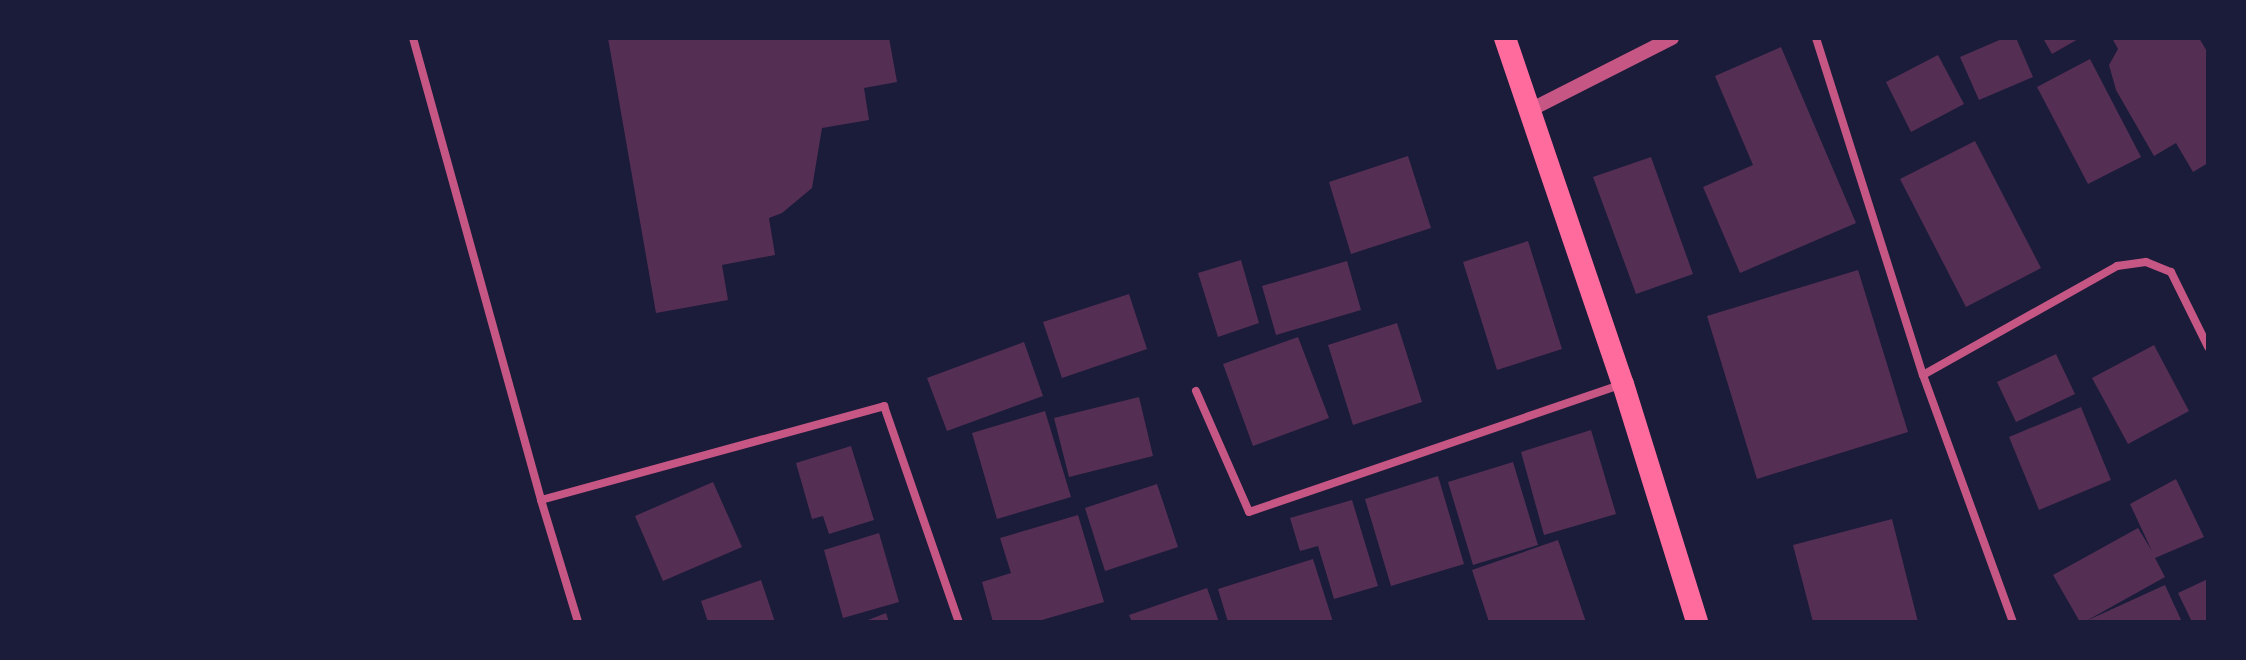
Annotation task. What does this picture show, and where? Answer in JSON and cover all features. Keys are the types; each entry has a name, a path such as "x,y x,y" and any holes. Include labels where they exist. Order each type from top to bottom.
{"highway":[{"path":"1505,38 1532,109 1623,384 1697,622"}],"street":[{"path":"413,38 541,500 578,622"},
{"path":"1532,109 1672,38"},
{"path":"1816,38 1923,375 2013,622"},
{"path":"1923,375 2117,266 2146,262 2171,272 2208,347"},
{"path":"1196,391 1249,512 1623,384"},
{"path":"541,500 884,406 959,622"}],"building":[{"path":"608,38 889,38 897,82 864,88 869,120 822,128 812,188 782,213 769,218 775,255 722,265 728,300 656,313"},
{"path":"2004,38 2016,38 2033,77 1979,100 1960,57"},
{"path":"2043,38 2080,38 2052,54"},
{"path":"2112,38 2199,38 2208,53 2208,163 2193,172 2176,143 2154,156 2116,90 2109,65 2118,49"},
{"path":"1781,47 1856,223 1740,273 1703,187 1753,165 1715,76"},
{"path":"1938,55 1964,104 1911,132 1886,82"},
{"path":"2090,59 2141,157 2088,184 2037,87"},
{"path":"1975,141 2041,268 1966,307 1900,179"},
{"path":"1408,156 1431,228 1351,254 1329,182"},
{"path":"1651,157 1693,274 1636,294 1593,177"},
{"path":"1528,241 1562,349 1497,370 1463,262"},
{"path":"1241,260 1259,323 1218,337 1198,273"},
{"path":"1347,261 1361,310 1276,335 1262,286"},
{"path":"1858,270 1908,432 1757,479 1707,316"},
{"path":"1129,294 1147,349 1062,378 1043,322"},
{"path":"1397,323 1422,402 1353,425 1328,345"},
{"path":"1298,337 1329,418 1253,446 1223,364"},
{"path":"1024,342 1043,396 947,431 927,378"},
{"path":"2154,345 2189,411 2128,444 2092,378"},
{"path":"2056,354 2075,394 2016,422 1997,382"},
{"path":"1139,397 1153,456 1069,477 1054,418"},
{"path":"2081,407 2111,480 2039,510 2009,437"},
{"path":"1045,411 1071,497 997,519 972,433"},
{"path":"1591,430 1616,514 1544,535 1521,452"},
{"path":"851,446 874,520 829,534 823,516 812,519 796,463"},
{"path":"1513,462 1538,545 1473,565 1448,482"},
{"path":"1438,476 1464,564 1391,586 1365,499"},
{"path":"2176,479 2204,537 2155,558 2165,577 2086,621 2165,585 2182,622 2080,622 2053,575 2138,528 2152,551 2130,504"},
{"path":"713,482 742,547 663,581 635,516"},
{"path":"1157,484 1178,547 1105,571 1085,508"},
{"path":"1352,500 1378,586 1334,599 1318,546 1300,551 1290,518"},
{"path":"1078,515 1104,602 1035,622 993,622 982,582 1011,573 1000,538"},
{"path":"1892,519 1918,622 1813,622 1793,545"},
{"path":"879,533 899,602 843,618 824,550"},
{"path":"1558,540 1586,622 1489,622 1472,570"},
{"path":"1313,559 1333,622 1228,622 1218,589"},
{"path":"2208,579 2208,622 2192,622 2178,593"},
{"path":"761,580 775,622 708,622 701,601"},
{"path":"1207,588 1219,622 1132,622 1129,615"},
{"path":"886,613 889,622 863,622"}]}
